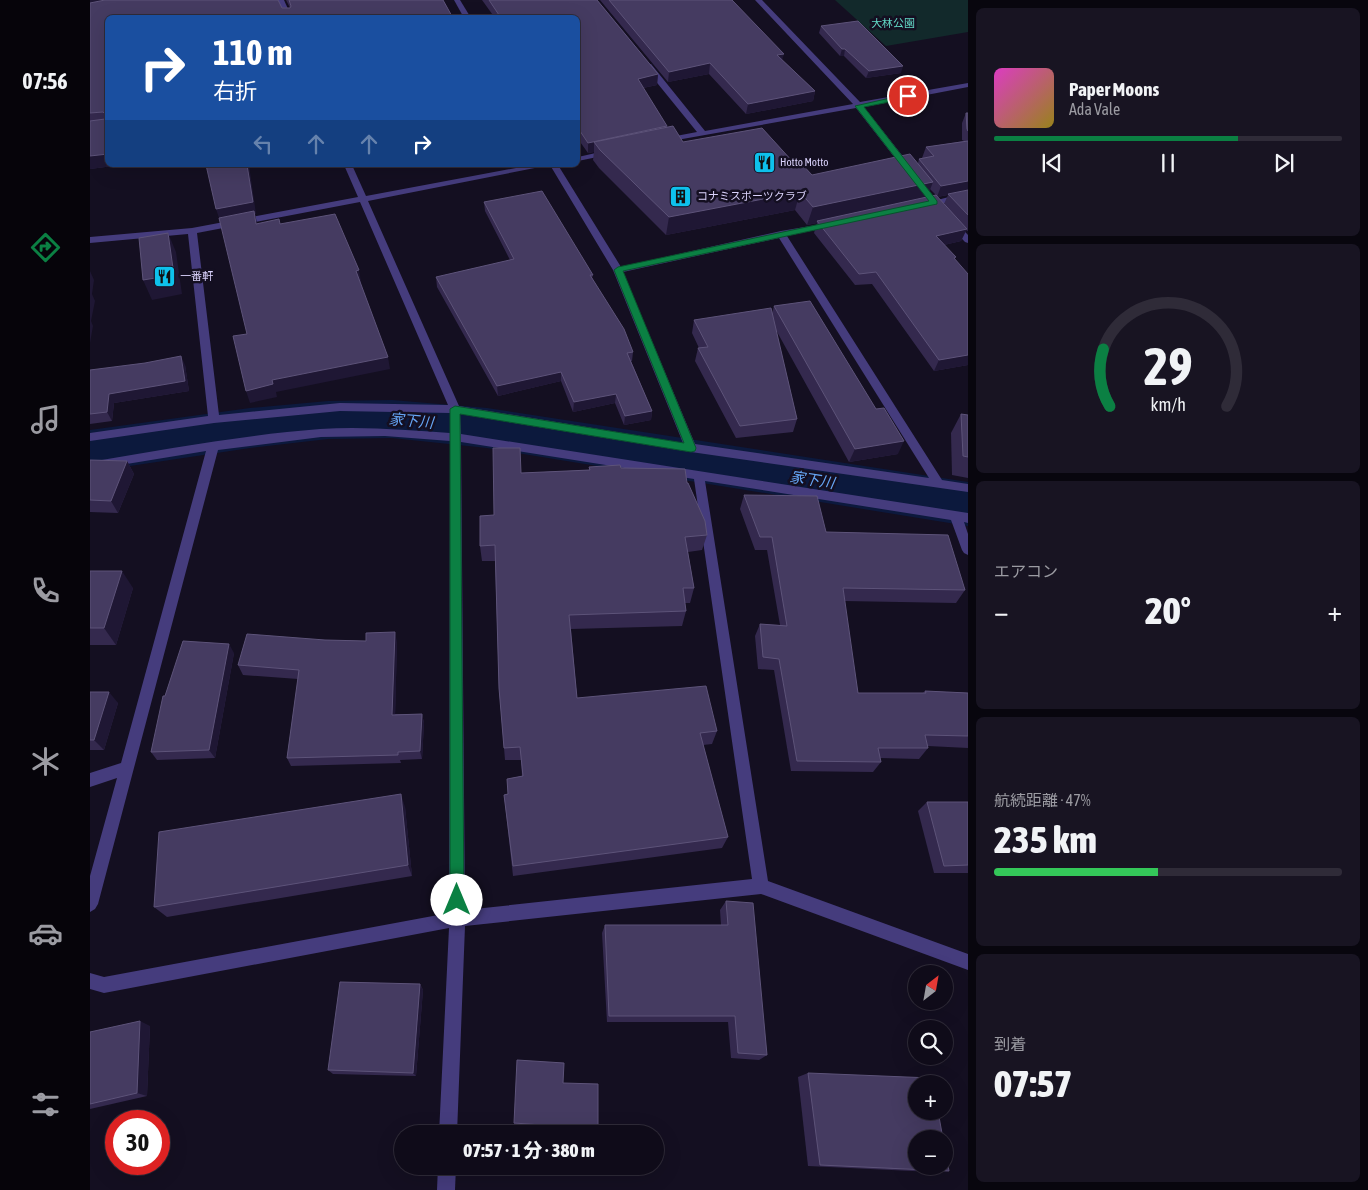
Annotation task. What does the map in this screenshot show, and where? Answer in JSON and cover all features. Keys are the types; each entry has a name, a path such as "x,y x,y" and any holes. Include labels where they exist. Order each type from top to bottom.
{"street":[{"path":"282,0 288,15"},
{"path":"457,0 466,15"},
{"path":"758,0 859,106 916,180"},
{"path":"642,59 702,133"},
{"path":"654,143 968,85"},
{"path":"580,159 616,151"},
{"path":"349,167 361,199 455,409 458,920 448,1125"},
{"path":"90,240 192,231 535,167"},
{"path":"555,167 618,270 691,448"},
{"path":"915,206 937,205 968,195"},
{"path":"937,205 968,240"},
{"path":"618,270 838,222"},
{"path":"192,231 214,419"},
{"path":"781,234 938,483"},
{"path":"90,437 214,419 340,407 455,409 691,448 968,488"},
{"path":"90,466 214,446 321,433 385,432 456,437 962,518 968,550"},
{"path":"90,904 214,446"},
{"path":"700,476 760,886"},
{"path":"90,780 127,768"},
{"path":"90,981 104,985 458,920 760,886 967,966"},
{"path":"446,1190 447,1175"}],"green space":[{"name":"大林公園","path":"835,0 968,0 968,32 886,46"}],"building":[{"path":"105,0 278,0 282,8 290,8 289,0 443,0 451,15 105,15 105,114 103,112 90,113 90,3"},
{"path":"489,0 597,0 658,74 638,79 667,126 588,143 580,131 580,15 499,15"},
{"path":"609,0 732,0 784,54 777,55 815,91 748,104 710,63 669,72"},
{"path":"858,21 903,66 869,71 845,49 842,49 821,26"},
{"path":"966,113 968,113 968,131 967,129"},
{"path":"105,119 105,154 90,156 90,121"},
{"path":"673,126 683,142 762,128 793,162 799,161 812,175 910,154 933,182 813,207 800,192 669,217 594,142"},
{"path":"968,141 968,181 941,186 919,159 934,156 926,147"},
{"path":"206,167 247,167 253,202 216,209"},
{"path":"968,190 968,215 948,194"},
{"path":"542,191 593,275 590,275 624,329 633,352 627,353 652,411 625,416 616,394 574,402 561,372 497,386 436,277 514,259 484,202"},
{"path":"936,195 967,229 936,236 956,257 954,258 968,274 968,355 939,360 876,272 859,274 817,221"},
{"path":"254,211 256,224 279,219 280,224 335,214 359,270 356,271 388,357 272,380 273,384 246,391 233,336 247,334 219,218"},
{"path":"168,233 174,275 143,280 139,238"},
{"path":"810,301 876,409 884,408 904,441 855,449 774,306"},
{"path":"771,308 797,419 740,426 698,348 708,347 694,320"},
{"path":"181,356 185,381 109,394 107,412 90,414 90,370"},
{"path":"961,414 968,415 968,457 963,456"},
{"path":"493,448 520,448 521,473 590,470 589,467 620,465 621,468 685,469 687,483 705,521 707,535 685,537 694,588 683,588 686,611 569,615 577,698 706,686 717,731 700,733 728,837 513,866 504,795 508,794 507,779 523,776 520,747 504,748 499,688 495,545 480,546 480,516 494,515"},
{"path":"90,460 127,461 111,501 90,500"},
{"path":"744,495 817,496 826,532 948,535 965,590 843,588 858,693 926,693 925,691 968,693 968,736 925,735 928,748 878,748 881,762 797,761 779,659 763,657 760,624 787,626 772,537 760,537"},
{"path":"90,571 122,571 104,628 90,628"},
{"path":"395,632 392,715 422,714 420,751 398,752 398,755 287,758 299,670 238,665 247,634 366,641 366,633"},
{"path":"183,641 229,644 209,750 151,752 163,696 165,696"},
{"path":"90,692 109,692 94,740 90,740"},
{"path":"401,794 408,865 154,907 159,832"},
{"path":"927,802 968,802 968,865 944,866"},
{"path":"726,901 753,903 767,1055 738,1053 735,1016 609,1016 605,925 728,925"},
{"path":"340,982 420,984 413,1073 328,1070"},
{"path":"140,1021 137,1093 90,1104 90,1032"},
{"path":"517,1060 564,1063 563,1083 598,1084 598,1125 514,1123"},
{"path":"808,1073 908,1077 908,1120 940,1120 941,1130 908,1130 908,1169 820,1165"}],"waterway":[{"name":"家下川","path":"90,451 250,428 328,420 392,419 487,428 968,504"}],"place":[{"name":"Hotto Motto","path":"764,162"},
{"name":"コナミスポーツクラブ","path":"681,196"},
{"name":"一番軒","path":"164,276"}],"route":[{"path":"457,900 455,409 691,448 618,270 934,202 859,106 908,96"}]}
